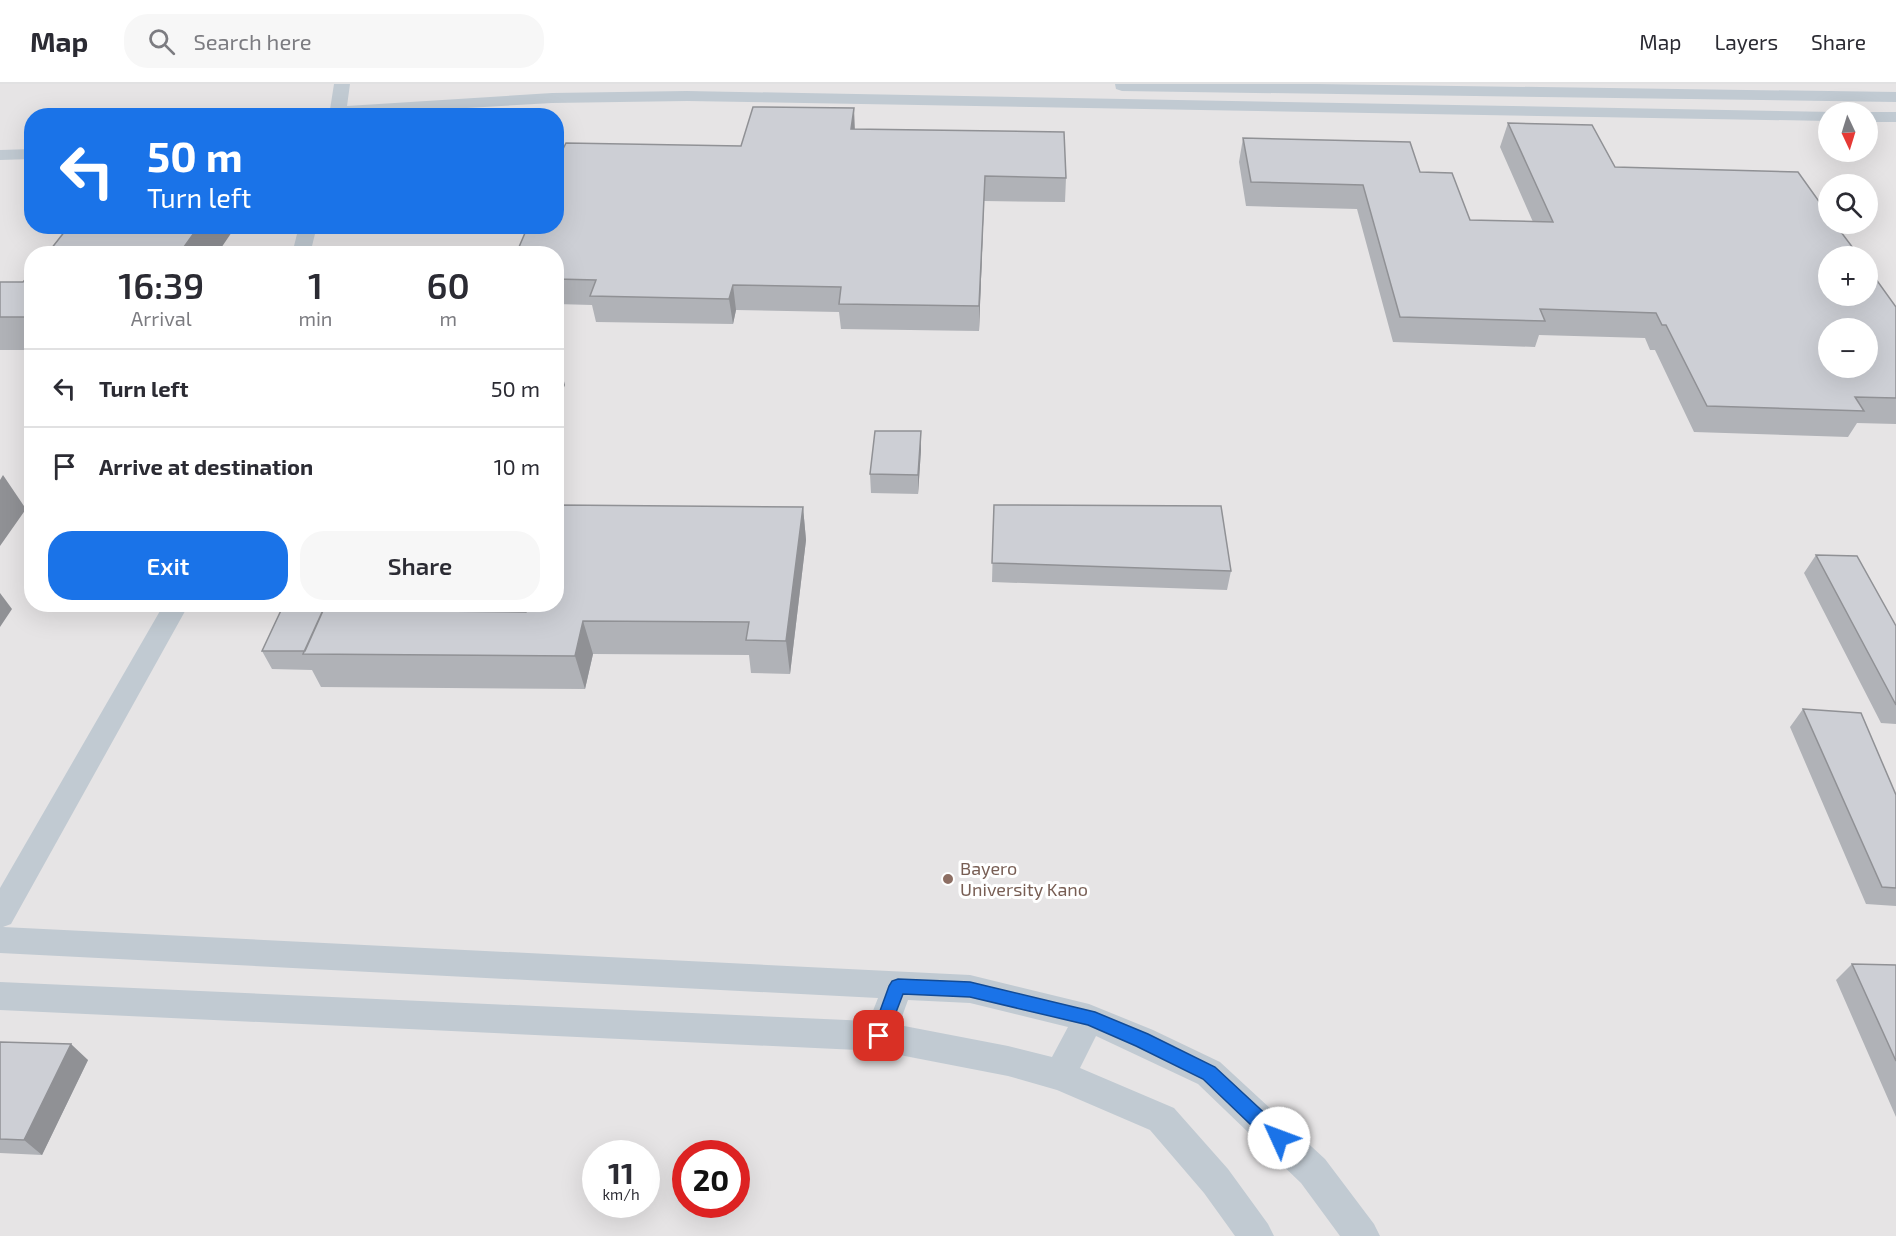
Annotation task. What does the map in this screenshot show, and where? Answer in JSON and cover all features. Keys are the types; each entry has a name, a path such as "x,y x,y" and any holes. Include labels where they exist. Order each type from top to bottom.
{"lane":[{"path":"1106,85 1896,97"},
{"path":"338,108 341,89 363,92"},
{"path":"386,108 554,91 687,96 1818,116"},
{"path":"1443,91 1451,109"},
{"path":"1878,117 1896,117"},
{"path":"0,155 24,154"},
{"path":"0,915 172,612"},
{"path":"0,940 970,989 1089,1018 1142,1040 1209,1073 1313,1171 1362,1236"},
{"path":"879,1036 898,986"},
{"path":"0,996 593,1020 879,1036 1008,1061 1060,1075 1162,1119 1216,1181 1256,1236"},
{"path":"1060,1075 1089,1018"}],"shaded area":[{"name":"Bayero University Kano","path":"0,84 1896,84 1896,1236 0,1236"}],"building":[{"path":"753,107 854,108 851,129 1064,132 1066,178 985,176 979,306 839,304 841,287 733,285 729,299 590,296 596,280 564,279 564,246 519,246 525,234 564,234 564,147 566,143 741,146"},
{"path":"1508,123 1592,125 1615,167 1798,172 1818,200 1818,234 1842,234 1852,246 1818,246 1818,306 1878,306 1878,282 1896,307 1896,398 1855,397 1864,411 1707,406 1666,325 1662,325 1656,313 1540,309 1545,321 1400,317 1363,185 1251,182 1243,138 1410,142 1420,172 1452,173 1470,220 1553,222"},
{"path":"63,234 193,234 185,246 53,246"},
{"path":"0,282 23,282 24,317 0,317"},
{"path":"875,431 921,431 918,475 870,474"},
{"path":"564,505 803,507 786,641 746,640 749,622 583,621 575,656 303,654 322,612 564,612"},
{"path":"994,505 1221,506 1231,571 992,563"},
{"path":"1816,555 1857,556 1896,626 1896,705"},
{"path":"280,612 322,612 305,651 262,651"},
{"path":"1803,709 1861,713 1896,795 1896,888 1882,887"},
{"path":"1852,964 1896,965 1896,1061"},
{"path":"0,1042 71,1044 24,1140 0,1139"}],"place":[{"name":"Bayero University Kano","path":"948,879"}],"route":[{"path":"879,1036 898,986 970,989 1019,1000 1089,1018 1142,1040 1209,1073 1279,1138"}]}
